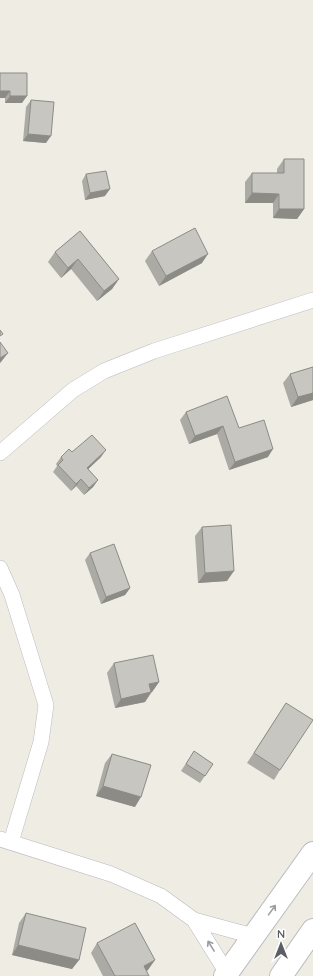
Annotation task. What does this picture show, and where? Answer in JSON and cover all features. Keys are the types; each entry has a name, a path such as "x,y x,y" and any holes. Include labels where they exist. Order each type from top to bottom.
{"main road":[{"path":"226,974 313,853"},
{"path":"281,976 313,930"}],"street":[{"path":"0,453 73,390 104,371 154,351 313,300"},
{"path":"0,568 12,595 46,705 41,742 6,840 111,874 161,896 194,920 254,936"},
{"path":"194,920 226,974"}],"building":[{"path":"0,73 27,73 27,96 10,96 10,91 0,91"},
{"path":"31,100 54,102 51,136 28,134"},
{"path":"284,159 304,159 304,209 279,209 279,194 252,193 252,173 284,173"},
{"path":"106,171 110,189 90,193 86,174"},
{"path":"195,228 208,254 166,276 152,251"},
{"path":"80,231 119,279 104,291 78,259 68,268 55,252"},
{"path":"0,342 8,353 0,358"},
{"path":"313,367 313,393 298,397 290,374"},
{"path":"227,396 239,428 264,420 273,449 235,462 223,426 195,436 186,412"},
{"path":"92,435 106,450 87,468 98,480 89,488 81,479 76,484 58,465 63,460 61,457 69,449 72,452"},
{"path":"231,525 234,571 205,573 202,527"},
{"path":"114,544 130,588 106,597 90,553"},
{"path":"153,655 159,682 149,684 151,692 121,699 114,663"},
{"path":"286,703 313,720 280,770 254,753"},
{"path":"194,751 213,764 205,776 186,764"},
{"path":"112,754 151,765 141,797 103,786"},
{"path":"26,913 86,928 79,960 18,945"},
{"path":"135,923 155,960 144,966 149,976 115,976 97,943"}]}
